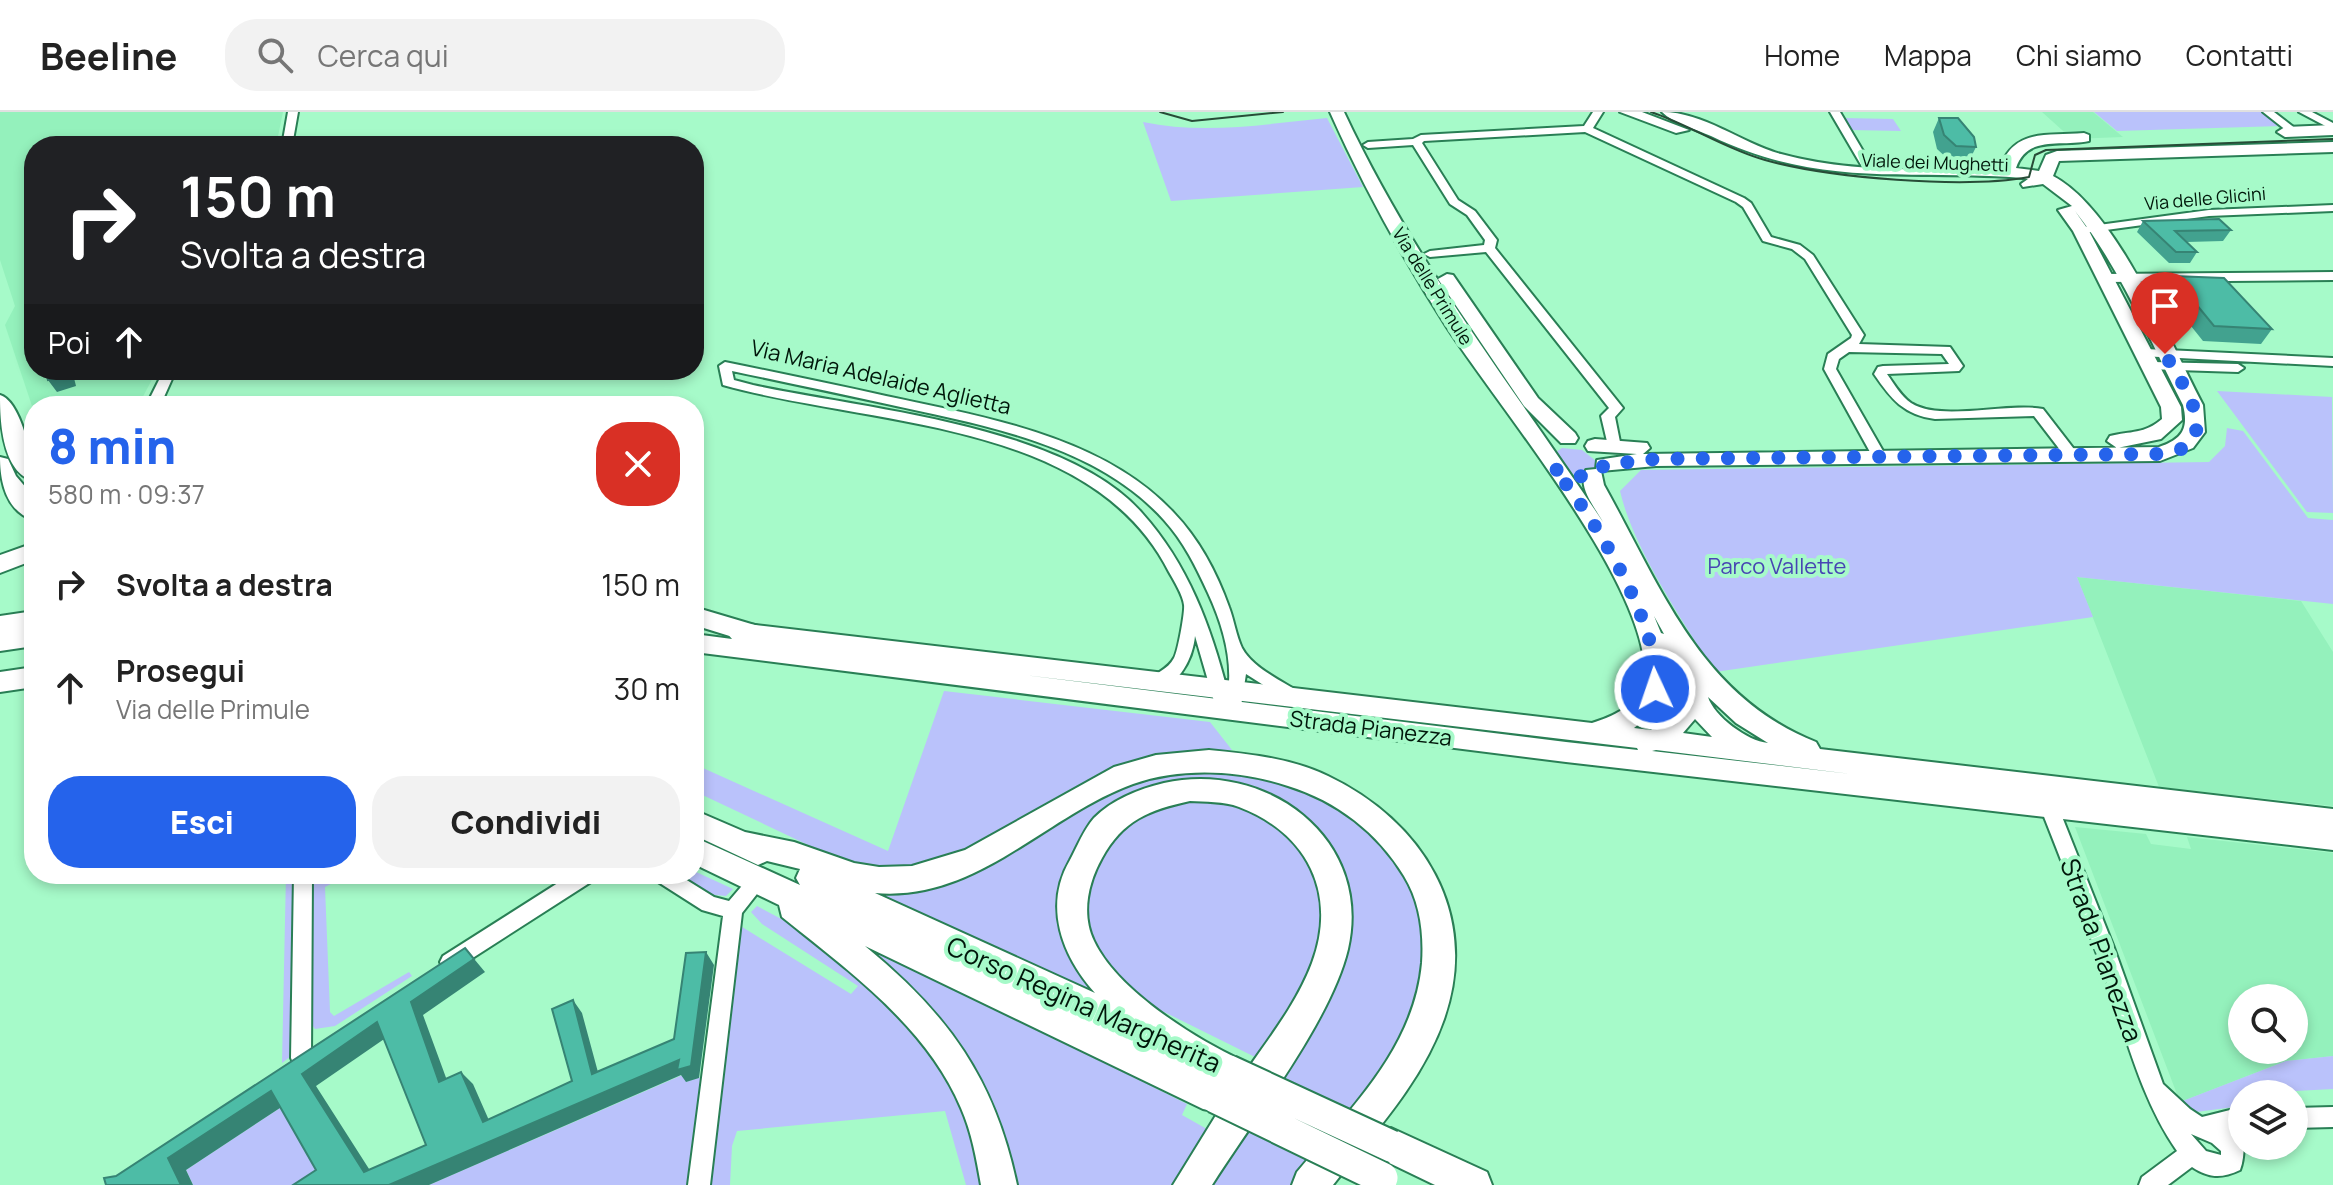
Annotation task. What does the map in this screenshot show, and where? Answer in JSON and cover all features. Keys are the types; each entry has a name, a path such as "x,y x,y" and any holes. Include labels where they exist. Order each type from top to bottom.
{"main road":[{"name":"Via delle Primule","path":"1339,112 1349,140 1422,255 1502,395 1568,485 1619,570 1646,626 1692,701 1729,737 1756,752 1810,771 1869,786"},
{"name":"Via delle Primule","path":"1353,112 1422,255 1531,402 1568,438"},
{"name":"Viale dei Mughetti","path":"1627,112 1669,124 1747,161 1828,178 2006,186 2042,174 2057,156 2333,147"},
{"name":"Viale dei Mughetti","path":"1669,112 1775,157 1809,165 1988,173 2008,169 2016,148 2034,140 2295,132 2333,128"},
{"path":"1602,458 1571,476 1549,460 1554,441 1568,438 1602,458 1656,459 2066,450 2160,454 2185,448 2196,436 2198,422 2105,278 2089,229 2073,197 2042,174 2008,169"},
{"path":"2042,174 2055,199 2089,229 2125,276 2158,360"},
{"path":"0,402 23,466 6,479 24,500"},
{"path":"1602,458 1593,485 1691,661 1721,697 1747,718 1775,736 1840,761"},
{"path":"0,564 24,555"},
{"path":"0,625 24,621"},
{"name":"Via delle Primule","path":"1574,743 1612,728 1638,713 1649,702 1657,673 1646,626"},
{"path":"704,629 749,633"},
{"name":"Strada Pianezza","path":"704,630 1574,743 1653,741 1840,761 2045,796 2333,839"},
{"name":"Strada Pianezza","path":"749,633 1156,682 1228,700 1298,698 1574,743 1869,786 2045,796 2333,820"},
{"path":"0,642 24,638"},
{"path":"1653,741 1671,730 1692,701 1698,685 1691,661"},
{"path":"0,682 24,678"},
{"path":"742,844 802,858 844,876 891,881 935,874 961,864 1101,784 1157,765 1203,760 1250,762 1291,771 1341,793 1373,815 1410,858 1436,920 1438,974 1429,1014 1411,1053 1310,1185"},
{"path":"1191,1185 1309,1005 1333,947 1338,919 1336,891 1328,863 1298,823 1249,795 1219,789 1169,791 1124,810 1091,844 1081,863 1072,898 1078,942 1101,977 1196,1056"},
{"name":"Corso Regina Margherita","path":"704,827 854,900 1196,1056 1222,1084"},
{"name":"Corso Regina Margherita","path":"704,855 1222,1084 1390,1170 1474,1185"},
{"path":"759,880 878,977 915,1011 943,1044 973,1089 988,1122 999,1185"}],"street":[{"path":"289,136 293,112"},
{"path":"1587,129 1598,112"},
{"path":"1835,112 1868,168"},
{"path":"2268,112 2295,132"},
{"path":"2304,112 2333,128"},
{"path":"1368,145 1416,142 1421,138 1587,129 1740,200 1747,205 1767,239 1804,252 1858,335 1857,340 1833,357 1830,369 1876,452"},
{"path":"1416,142 1454,202 1471,213 1491,240 1489,248 1616,408 1608,416 1602,458"},
{"name":"Via delle Glicini","path":"2089,229 2209,213 2333,208"},
{"name":"Via delle Primule","path":"1422,255 1489,248"},
{"path":"2105,278 2333,276"},
{"path":"1846,348 1946,350 1957,366 1954,368 1883,370 1880,374 1901,405 1922,414 1935,415 2038,412 2066,450"},
{"path":"2158,360 2300,365 2333,362"},
{"path":"2300,365 2333,372"},
{"name":"Via Maria Adelaide Aglietta","path":"1228,700 1176,570 1147,527 1107,489 1088,476 1037,453 997,440 734,384 725,380 725,366 998,425 1063,445 1110,469 1154,501 1187,538 1216,589 1238,653 1252,670 1298,698"},
{"name":"Via Maria Adelaide Aglietta","path":"1156,682 1172,675 1182,660 1190,608"},
{"name":"Via Maria Adelaide Aglietta","path":"1228,700 1238,653"},
{"name":"Strada Pianezza","path":"2045,796 2144,1063 2159,1092 2193,1135"},
{"path":"699,1185 733,910 759,880"},
{"path":"303,884 295,1063 327,1042"},
{"path":"431,975 572,884"},
{"path":"678,884 709,904 733,910"},
{"path":"2308,1118 2333,1117"},
{"path":"2150,1185 2193,1135 2228,1122"},
{"path":"2193,1135 2214,1167 2224,1167 2229,1160"},
{"path":"2193,1135 2228,1135"}],"shaded area":[{"path":"0,112 283,112 278,136 24,136 24,380 152,380 143,396 29,396 5,325 15,306 0,260"},
{"path":"2042,112 2093,112 2123,137 2072,139"},
{"path":"2077,577 2301,601 2333,652 2333,806 2159,787"},
{"path":"2075,827 2146,834 2151,844 2191,849 2187,837 2333,853 2333,1056 2308,1059 2308,984 2228,984 2228,1064 2278,1064 2237,1080 2228,1080 2228,1083 2180,1102"}],"green space":[{"path":"2094,112 2261,112 2281,126 2117,131"},
{"path":"1327,118 1363,187 1171,201 1143,122 1212,128"},
{"path":"1843,118 1893,119 1901,131 1850,130"},
{"path":"2217,391 2332,397 2333,513 2307,512"},
{"name":"Parco Vallette","path":"2227,428 2243,431 2308,518 2333,520 2333,604 2077,577 2093,617 1715,672 1647,560 1620,491 1641,470 2209,462 2225,446"},
{"path":"1562,448 1582,450 1596,461 1595,469 1579,476 1564,472 1553,454"},
{"path":"944,691 1210,722 1232,750 1155,756 1117,767 1067,791 962,855 907,870 859,869 704,796 704,768 888,851"},
{"path":"1200,767 1313,787 1398,853 1431,943 1402,1050 1299,1185 1205,1185 1344,941 1298,815 1166,786 1066,884 1113,1003 866,888 881,889 1114,785"},
{"path":"1208,796 1273,816 1321,874 1325,938 1302,991 1259,1059 1140,1000 1102,966 1082,915 1094,857 1129,815"},
{"path":"704,876 733,889 726,896 706,894 691,884 704,884"},
{"path":"286,884 298,884 295,1053 282,1063"},
{"path":"310,884 331,884 325,887 330,1012 334,1016 409,972 412,976 335,1026 315,1029 310,1022"},
{"path":"757,906 802,930 886,998 965,1096 988,1185 966,1185 945,1111 737,1131 732,1146 730,1185 707,1185 739,925 851,994 858,986 762,924 751,912"},
{"path":"860,945 871,945 1187,1104 1182,1115 1214,1133 1177,1185 1013,1185 1008,1147 997,1112 982,1080 939,1022"},
{"path":"2333,1056 2333,1089 2308,1090 2308,1080 2237,1080 2278,1064 2308,1064 2308,1059"},
{"path":"687,1073 686,1082 704,1076 691,1185 429,1185"},
{"path":"2228,1083 2228,1108 2196,1112 2180,1102"},
{"path":"286,1104 325,1185 193,1185 186,1170"}],"building":[{"path":"1939,118 1958,118 1974,137 1976,147 1956,146 1944,135"},
{"path":"2219,219 2231,230 2175,231 2197,252 2176,252 2143,221"},
{"path":"2173,276 2224,278 2272,329 2214,326"},
{"path":"465,948 474,959 411,1002 439,1082 461,1072 483,1122 572,1081 552,1009 573,1000 592,1074 674,1039 686,953 706,952 691,1066 677,1070 679,1060 389,1185 293,1185 316,1170 271,1091 168,1158 181,1185 106,1185 104,1178 116,1176","holes":["377,1022 426,1145 364,1172 302,1074"]}],"tram line":[{"path":"1160,112 1192,121 1283,112"},
{"path":"1651,112 1765,160 1824,172 1934,182 2029,177 2035,155 2046,150 2333,139"}],"route":[{"path":"1655,689 1655,657 1646,626 1619,570 1568,485 1553,468 1580,477 1597,473 1604,465 1656,459 2160,454 2185,448 2196,436 2198,422 2193,405 2165,354"}]}
